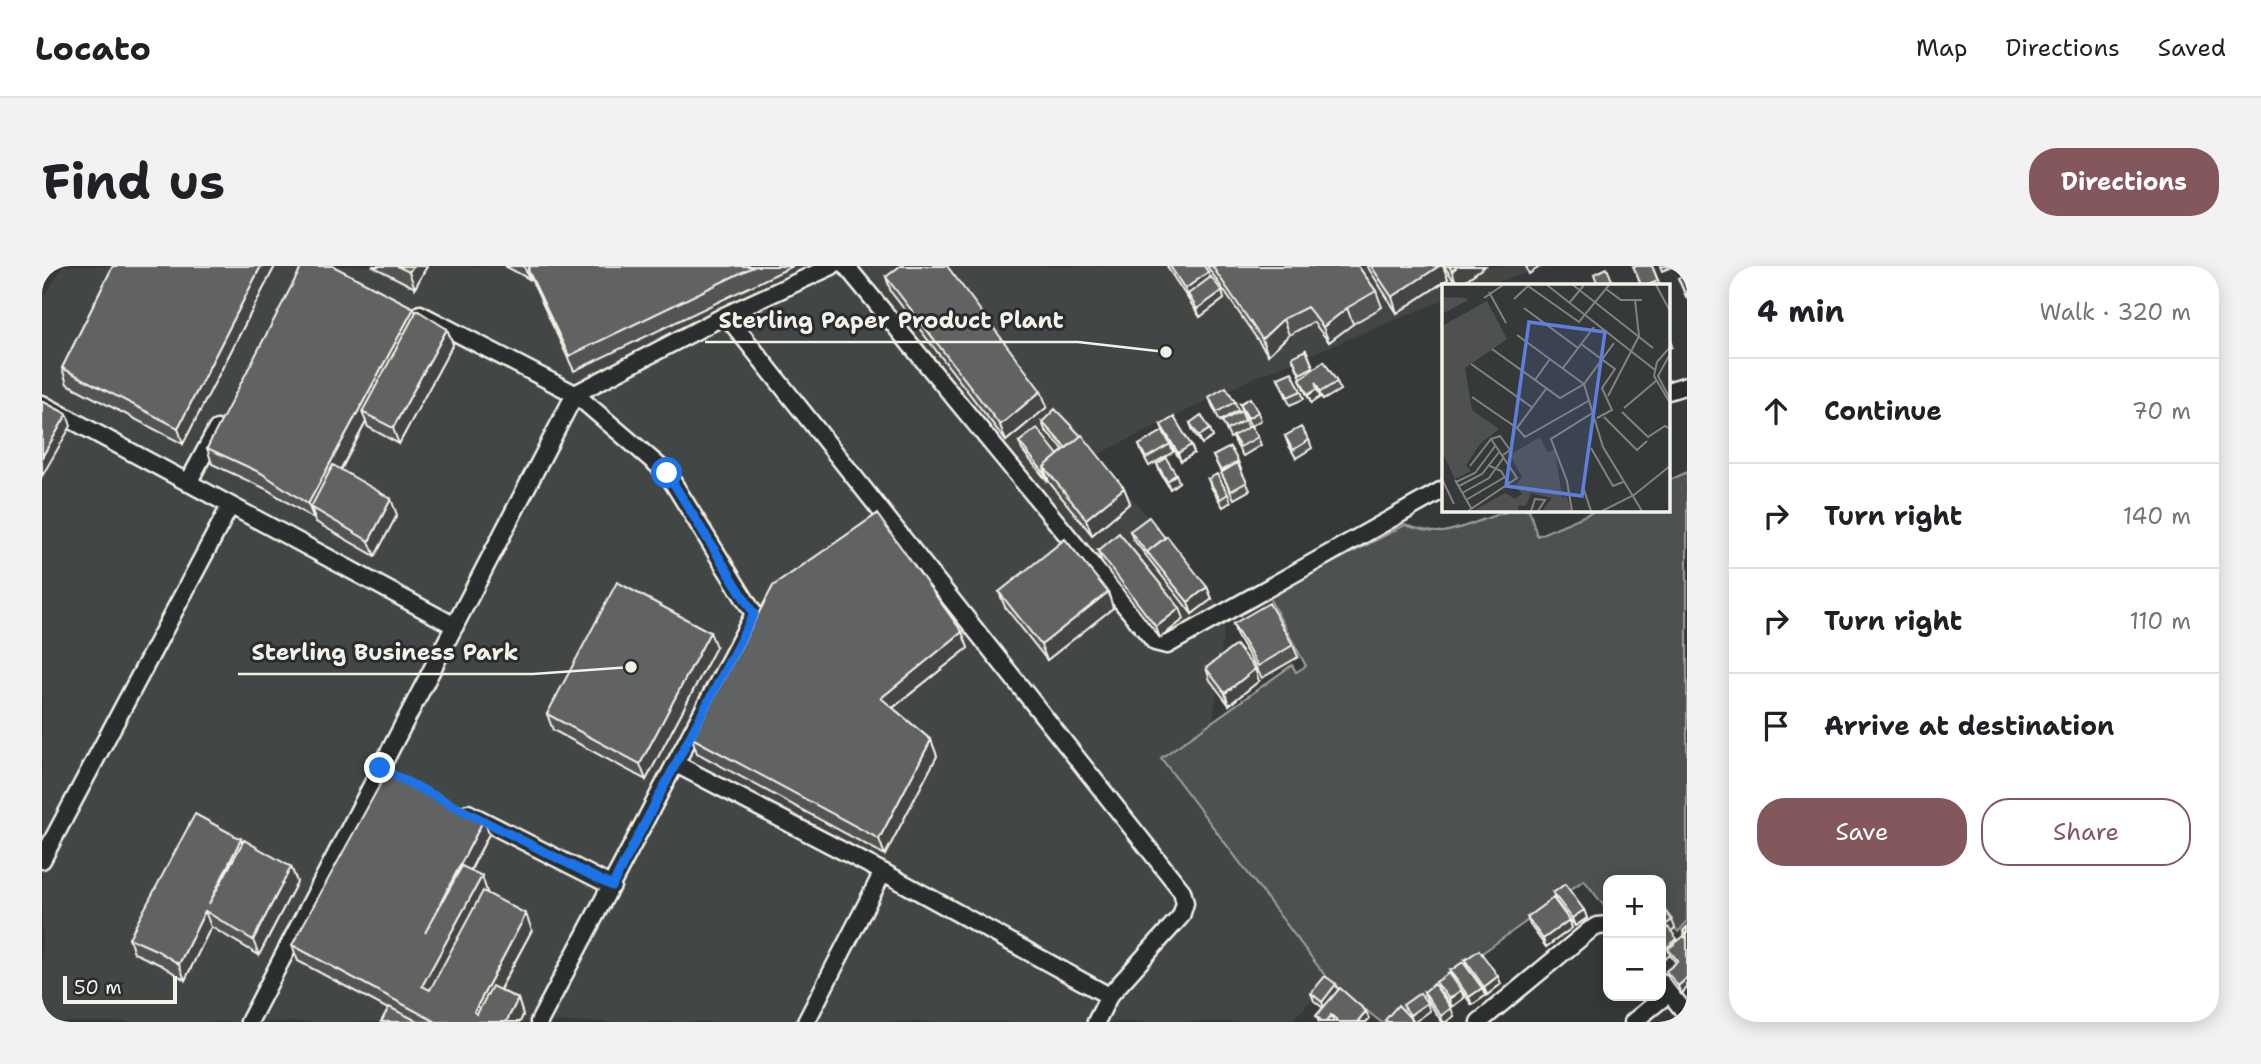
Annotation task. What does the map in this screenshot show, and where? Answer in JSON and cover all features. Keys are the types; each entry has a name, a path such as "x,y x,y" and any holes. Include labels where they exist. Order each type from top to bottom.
{"street":[{"path":"249,1022 386,772 455,625 575,394 726,315 832,266"},
{"path":"846,266 1155,642 1167,645 1442,490"},
{"path":"402,304 575,394 667,473 754,614 539,1022"},
{"path":"726,315 1182,891 1185,903 1181,916 1109,996 1096,1022"},
{"path":"1670,390 1687,385"},
{"path":"42,404 455,625"},
{"path":"188,483 226,411"},
{"path":"42,860 230,506"},
{"path":"676,764 883,872 1109,996"},
{"path":"454,806 612,886"},
{"path":"806,1022 883,872"},
{"path":"1479,1022 1590,930 1603,926"},
{"path":"1666,989 1687,1015"},
{"path":"1633,1022 1653,1001"}],"shaded area":[{"path":"63,266 1554,266 1490,284 1442,284 1442,301 1253,378 1097,455 1226,613 1213,721 1161,758 1330,982 1290,1022 42,1022 42,300"},
{"path":"1687,472 1687,922 1678,932 1666,916 1666,875 1603,875 1603,905 1584,880 1386,1022 1381,1022 1330,982 1161,758 1292,665 1296,672 1306,666 1268,596 1405,525 1443,532 1507,512 1530,511 1537,536 1595,511 1670,511 1670,480"}],"building":[{"path":"113,266 261,266 178,428 62,368"},
{"path":"302,266 333,266 414,308 308,504 261,473 207,448"},
{"path":"397,266 413,266 409,272"},
{"path":"530,266 755,266 569,356 528,270"},
{"path":"900,266 947,266 1041,391 1000,425 886,277"},
{"path":"1170,266 1204,266 1208,272 1185,289"},
{"path":"1212,266 1358,266 1376,291 1347,308 1323,327 1307,307 1283,319 1262,339"},
{"path":"1371,266 1439,266 1392,297"},
{"path":"1633,266 1652,266 1658,281 1641,284"},
{"path":"1607,268 1613,283 1598,284 1594,274"},
{"path":"1687,274 1687,299 1678,278"},
{"path":"1211,277 1222,291 1197,309 1188,294"},
{"path":"417,310 447,329 393,428 362,412"},
{"path":"1306,350 1313,367 1300,374 1292,357"},
{"path":"1324,361 1337,382 1320,392 1315,382 1317,389 1308,395 1300,379"},
{"path":"1292,372 1301,391 1288,397 1278,378"},
{"path":"1226,387 1235,402 1217,412 1209,397"},
{"path":"1250,398 1258,412 1248,418 1240,404"},
{"path":"42,401 67,414 42,457"},
{"path":"1055,409 1081,436 1066,448 1042,422"},
{"path":"1241,411 1245,420 1227,430 1222,421"},
{"path":"1201,415 1210,429 1199,436 1190,423"},
{"path":"1174,417 1191,445 1178,453 1161,425"},
{"path":"1251,426 1258,437 1240,447 1233,436"},
{"path":"1301,427 1309,440 1293,450 1285,436"},
{"path":"1037,428 1058,455 1044,467 1044,473 1019,442"},
{"path":"1163,431 1170,444 1146,458 1139,445"},
{"path":"1082,435 1124,488 1086,519 1044,467"},
{"path":"1230,447 1238,461 1221,471 1213,456"},
{"path":"1166,458 1176,474 1167,481 1157,464"},
{"path":"1237,463 1247,482 1231,491 1221,473"},
{"path":"333,465 391,499 369,541 311,507"},
{"path":"1217,474 1228,494 1220,499 1208,479"},
{"path":"877,514 962,632 881,698 931,740 879,839 692,738 773,586"},
{"path":"1149,517 1165,538 1147,552 1148,554 1130,531"},
{"path":"1119,533 1180,608 1156,627 1098,551"},
{"path":"1167,536 1207,587 1188,602 1147,552"},
{"path":"1065,539 1108,592 1041,645 999,592"},
{"path":"617,582 710,632 640,764 547,714"},
{"path":"1269,603 1293,645 1258,666 1233,624"},
{"path":"1236,645 1255,669 1225,693 1206,668"},
{"path":"388,770 484,819 425,933 462,866 482,876 422,986 430,990 483,891 526,914 474,1012 477,1014 492,986 518,999 506,1022 436,1022 292,945"},
{"path":"195,814 241,839 209,904 244,840 291,867 253,940 205,911 179,964 129,938"},
{"path":"1565,884 1584,910 1572,918 1553,893"},
{"path":"1553,898 1569,920 1543,939 1527,917"},
{"path":"1666,912 1672,920 1666,924"},
{"path":"1668,927 1677,939 1666,948 1666,938"},
{"path":"1684,936 1687,939 1687,978 1678,986 1666,971 1678,961 1668,949"},
{"path":"1479,950 1498,976 1484,987 1465,960"},
{"path":"1463,962 1482,988 1469,997 1450,971"},
{"path":"1449,973 1461,990 1449,999 1436,982"},
{"path":"1325,976 1336,984 1322,1002 1311,993"},
{"path":"1434,984 1451,1008 1441,1016 1424,992"},
{"path":"1340,988 1366,1011 1357,1022 1336,1022 1331,1015 1323,1022 1316,1016"},
{"path":"1420,993 1427,1003 1410,1015 1403,1005"},
{"path":"1398,1005 1414,1022 1385,1020"},
{"path":"389,1007 419,1022 381,1022"}],"place":[{"name":"Sterling Paper Product Plant","path":"1166,352"},
{"name":"Sterling Business Park","path":"631,667"}],"route":[{"path":"380,768 612,886 754,614 667,473"}]}
